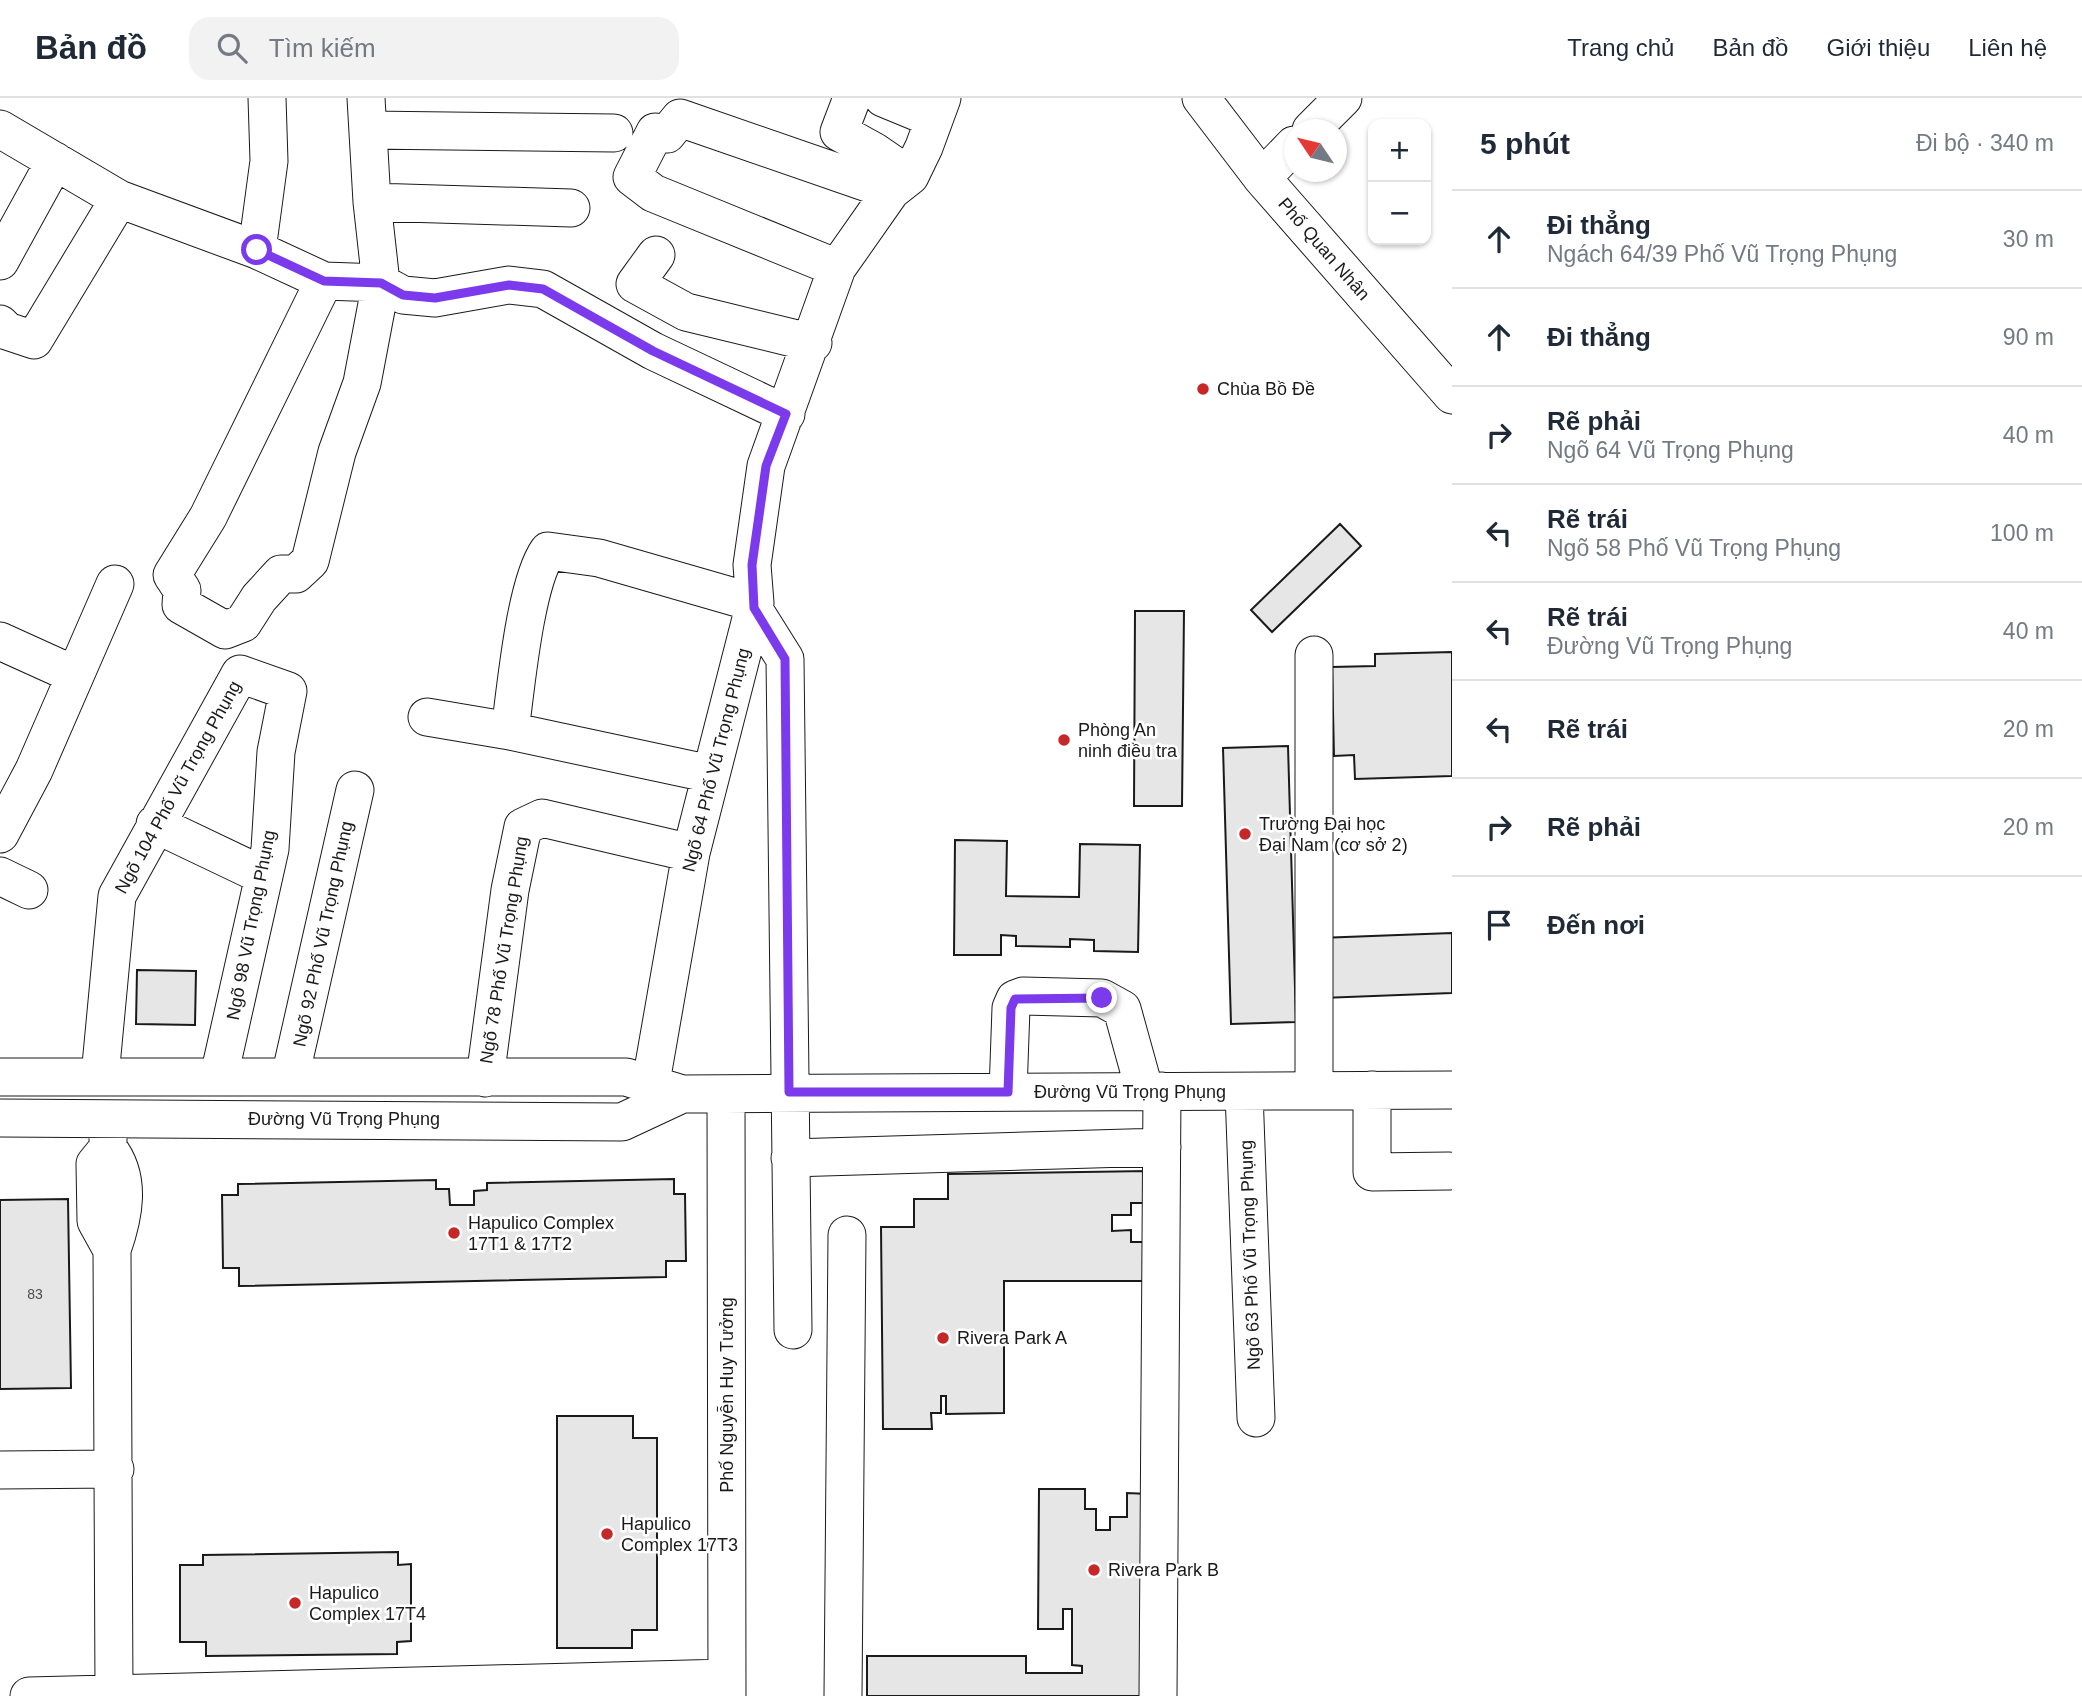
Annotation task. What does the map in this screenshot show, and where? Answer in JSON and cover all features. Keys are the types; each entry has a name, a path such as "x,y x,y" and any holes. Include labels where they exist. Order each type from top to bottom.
{"street":[{"path":"257,250 269,161 267,98"},
{"path":"852,98 839,132 875,152 900,183"},
{"path":"793,1330 785,659 754,605 752,565 766,466 813,343 837,268 900,183 938,109 883,98"},
{"name":"Phố Quan Nhân","path":"1201,98 1262,178 1452,395"},
{"path":"1322,119 1343,98"},
{"path":"324,281 208,517 172,575 182,590 181,606 225,630 243,623 259,598 281,574 296,574 310,561 337,452 362,383 381,283 372,202 367,114 614,133"},
{"path":"837,268 653,193 632,177 649,139 655,132 667,134 680,118 900,183"},
{"path":"0,129 119,199 257,250 324,281 381,283 403,295 435,298 509,285 543,289 653,351 786,414"},
{"path":"1262,178 1284,155"},
{"path":"0,261 55,161"},
{"path":"0,324 7,331 34,340 119,199"},
{"path":"372,202 571,208"},
{"path":"656,255 635,284 686,312 813,343"},
{"path":"510,731 524,632 540,562 548,551 599,558 754,605"},
{"path":"0,834 34,769 115,583"},
{"name":"Ngõ 64 Phố Vũ Trọng Phụng","path":"667,1088 691,853 754,605"},
{"path":"0,640 75,675"},
{"path":"1314,655 1314,1091"},
{"name":"Ngõ 104 Phố Vũ Trọng Phụng","path":"100,1076 117,895 240,674 288,691"},
{"name":"Ngõ 98 Vũ Trọng Phụng","path":"219,1076 270,849 276,752 288,691"},
{"path":"427,717 510,731 711,775"},
{"name":"Ngõ 92 Phố Vũ Trọng Phụng","path":"290,1077 355,790"},
{"name":"Ngõ 78 Phố Vũ Trọng Phụng","path":"485,1078 508,904 523,827 542,818 691,853"},
{"path":"155,824 264,876"},
{"path":"1008,1092 1011,1008 1015,999 1023,996 1102,998 1122,1009 1153,1092 1162,1147 1158,1696"},
{"name":"Đường Vũ Trọng Phụng","path":"0,1077 626,1077 667,1088 726,1094 1452,1090"},
{"name":"Đường Vũ Trọng Phụng","path":"0,1118 108,1133 622,1122 667,1088"},
{"path":"1372,1090 1372,1172 1448,1171"},
{"name":"Ngõ 63 Phố Vũ Trọng Phụng","path":"1244,1091 1256,1418"},
{"name":"Phố Nguyễn Huy Tưởng","path":"726,1094 727,1687"},
{"path":"108,1133 120,1163 123,1194 122,1220 112,1250 114,1693"},
{"path":"790,1158 1162,1147"},
{"path":"843,1696 847,1235"},
{"path":"0,1470 115,1469"},
{"path":"29,1696 727,1687"}],"building":[{"path":"1340,524 1361,546 1272,632 1251,610"},
{"path":"1135,611 1184,611 1182,806 1134,806"},
{"path":"1452,652 1452,776 1355,779 1354,755 1334,756 1332,667 1375,666 1375,654"},
{"path":"1288,746 1296,1022 1231,1024 1223,748"},
{"path":"955,840 1007,841 1006,896 1079,897 1080,844 1140,845 1138,952 1094,951 1094,940 1070,939 1070,947 1016,946 1016,936 1001,935 1001,955 954,955"},
{"path":"1452,933 1452,993 1322,998 1319,938"},
{"path":"137,970 196,971 195,1025 136,1024"},
{"name":"Rivera Park A","path":"1148,1171 1149,1203 1131,1203 1131,1215 1112,1215 1112,1231 1131,1230 1131,1242 1151,1242 1151,1281 1004,1281 1004,1413 946,1414 946,1396 941,1396 941,1413 931,1413 932,1429 883,1429 881,1227 914,1227 914,1199 948,1199 948,1174"},
{"name":"Hapulico Complex 17T1 & 17T2","path":"674,1179 674,1194 685,1194 686,1261 666,1261 666,1277 239,1286 239,1268 223,1268 222,1195 238,1195 238,1184 436,1180 436,1189 449,1189 450,1205 474,1205 474,1191 487,1190 487,1183"},
{"path":"68,1199 71,1388 0,1389 0,1200"},
{"name":"Hapulico Complex 17T3","path":"557,1416 633,1416 633,1438 657,1438 657,1630 632,1630 632,1648 557,1648"},
{"name":"Rivera Park B","path":"1039,1489 1085,1489 1085,1509 1096,1509 1096,1530 1110,1530 1110,1517 1127,1517 1127,1493 1149,1494 1148,1696 867,1696 867,1656 1026,1656 1026,1673 1082,1673 1082,1666 1072,1665 1072,1609 1063,1609 1063,1629 1038,1629"},
{"name":"Hapulico Complex 17T4","path":"398,1552 398,1565 411,1564 411,1641 397,1642 397,1654 206,1656 206,1642 180,1642 180,1565 203,1565 203,1555"}],"place":[{"name":"Chùa Bồ Đề","path":"1203,389"},
{"name":"Phòng An ninh điều tra","path":"1064,740"},
{"name":"Trường Đại học Đại Nam (cơ sở 2)","path":"1245,834"},
{"name":"Hapulico Complex 17T1 & 17T2","path":"454,1233"},
{"name":"Rivera Park A","path":"943,1338"},
{"name":"Hapulico Complex 17T3","path":"607,1534"},
{"name":"Rivera Park B","path":"1094,1570"},
{"name":"Hapulico Complex 17T4","path":"295,1603"}],"route":[{"path":"257,250 324,281 381,283 403,295 435,298 509,285 543,289 653,351 786,414 766,466 752,565 754,608 774,636 785,659 789,1092 1008,1092 1011,1008 1015,999 1023,996 1102,998"}]}
